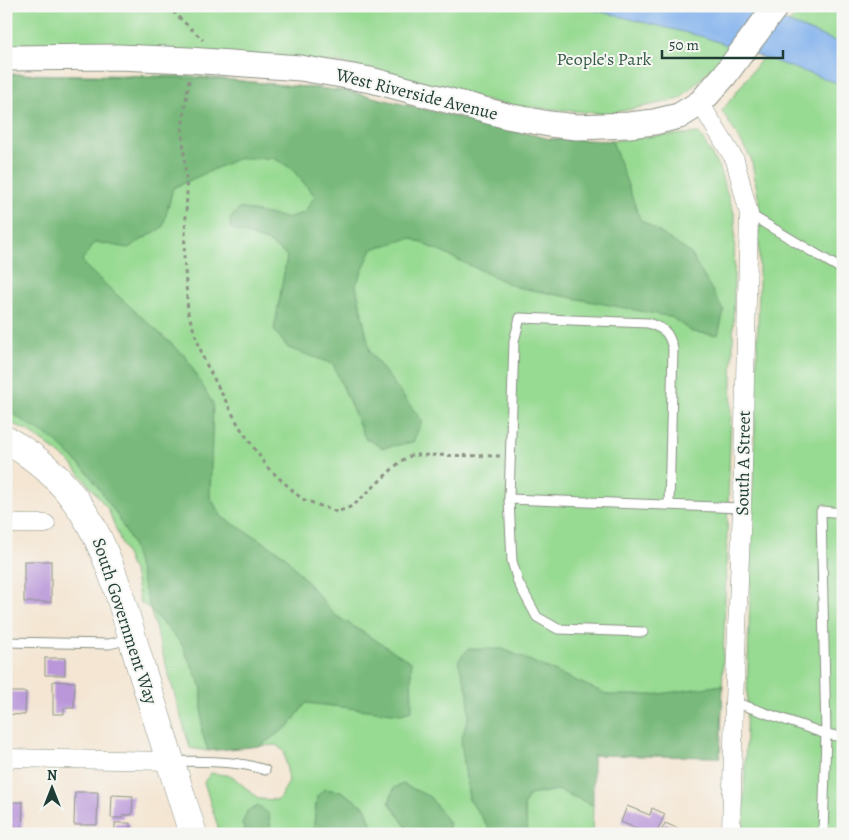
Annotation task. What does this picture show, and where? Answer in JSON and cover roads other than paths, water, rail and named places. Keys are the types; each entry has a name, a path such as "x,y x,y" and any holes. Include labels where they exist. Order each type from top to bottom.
{"main road":[{"name":"West Riverside Avenue","path":"6,58 118,57 210,61 300,68 371,80 507,116 577,126 629,126 679,116 700,103 724,76 776,6"},
{"name":"South Government Way","path":"6,440 34,457 61,482 94,528 114,578 193,834"}],"street":[{"name":"South A Street","path":"700,103 735,160 749,214 742,508 731,834"},
{"path":"6,524 46,524"},
{"path":"6,758 170,761"}],"lane":[{"path":"749,214 843,270"},
{"path":"643,632 558,630 537,617 518,582 512,562 509,499 514,341 520,318 648,323 661,328 670,336 673,349 669,504"},
{"path":"509,499 742,508"},
{"path":"823,834 826,734 821,511 843,513"},
{"path":"6,642 109,644 132,639"},
{"path":"734,702 826,734 843,737"},
{"path":"170,761 236,763 265,770"}],"water":[{"path":"577,6 746,6 843,44 843,85 704,37"}],"park label":[{"name":"People's Park","path":"604,59"}]}
